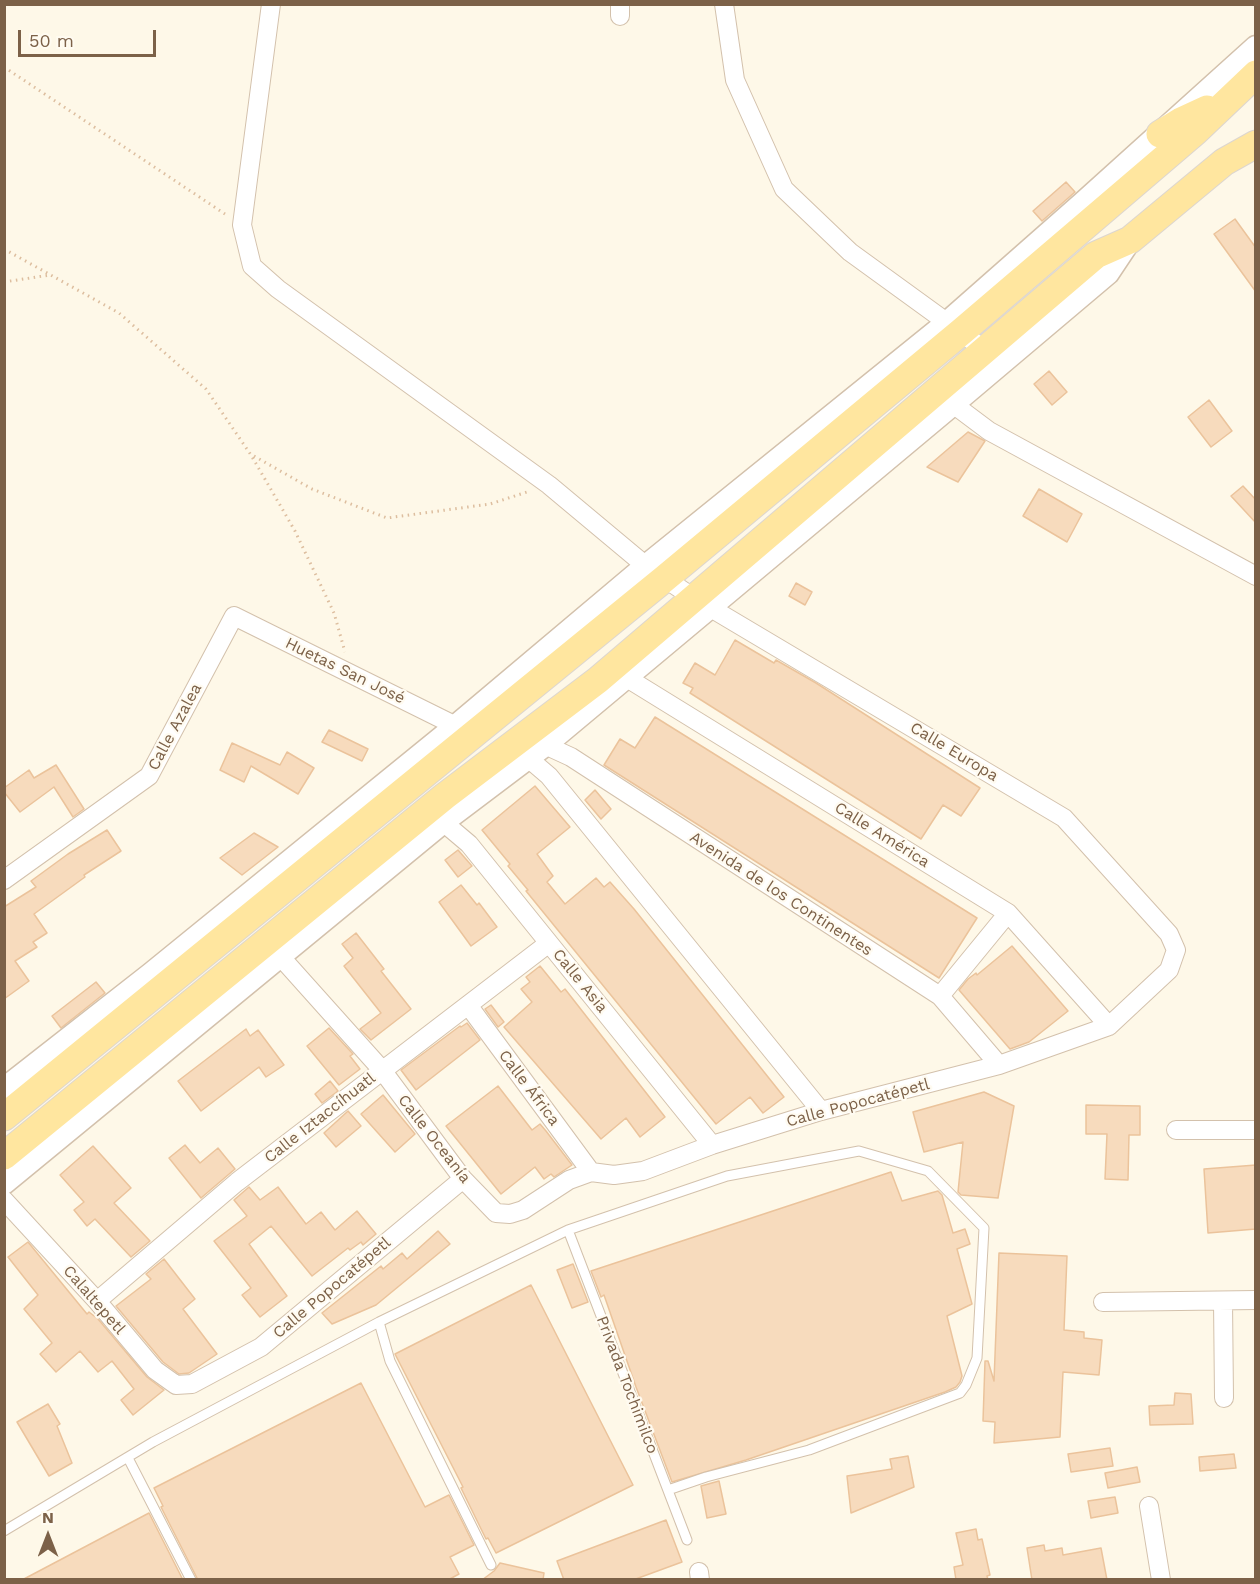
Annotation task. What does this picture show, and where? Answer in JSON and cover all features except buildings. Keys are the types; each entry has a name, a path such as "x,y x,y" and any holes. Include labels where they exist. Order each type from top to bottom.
{"main road":[{"path":"4,1117 655,572 1195,132 1256,74"},
{"path":"1160,134 1181,121 1227,102 1256,94"},
{"path":"4,1156 445,796 702,602 985,350 1096,255 1131,240 1224,162 1256,144"}],"street":[{"path":"242,225 271,4"},
{"path":"724,4 735,80 784,189 850,252 985,350"},
{"path":"954,327 1256,47"},
{"name":"Calle Europa","path":"242,225 252,266 278,289 549,485 655,572 1064,818 1169,934"},
{"path":"4,1183 443,822 537,752 627,678 702,602 953,404 1108,273 1131,240"},
{"path":"953,404 989,431 1256,576"},
{"path":"4,1089 151,974 456,726 655,572"},
{"name":"Huetas San José","path":"234,616 456,726"},
{"name":"Calle Azalea","path":"4,880 149,776 234,616"},
{"name":"Calle América","path":"627,678 1008,913 1109,1026"},
{"path":"537,752 549,776 821,1112"},
{"name":"Avenida de los Continentes","path":"537,752 571,757 940,996 999,1065"},
{"name":"Calle Asia","path":"443,822 469,844 712,1145"},
{"path":"940,996 1008,913"},
{"name":"Calle Popocatépetl","path":"496,1213 510,1214 524,1210 569,1180 591,1172 614,1175 643,1172 712,1145 821,1112 999,1065 1109,1026 1169,970 1176,950 1169,934"},
{"name":"Calle Iztaccíhuatl","path":"97,1301 237,1182 549,943"},
{"name":"Calle Oceanía","path":"279,955 382,1070 463,1179 496,1213"},
{"name":"Calle África","path":"468,1005 591,1172"},
{"path":"1176,1130 1256,1130"},
{"name":"Calle Popocatépetl","path":"192,1384 261,1347 463,1179"},
{"name":"Calaltepetl","path":"4,1200 97,1301 155,1370 176,1385 192,1384"},
{"path":"1103,1302 1256,1300"},
{"path":"1223,1301 1224,1398"},
{"path":"1149,1506 1161,1580"}],"lane":[{"path":"4,1531 153,1442 379,1322 568,1230 727,1176 859,1151 928,1171 984,1228 977,1358 966,1385 960,1393 809,1450 706,1477 668,1490"},
{"name":"Privada Tochimilco","path":"568,1230 687,1540"},
{"path":"379,1322 390,1361 491,1565"},
{"path":"128,1458 190,1580"}],"path":[{"path":"4,67 242,225"},
{"path":"4,249 118,313 206,389 251,455 295,531 334,613 352,674"},
{"path":"4,282 52,275"},
{"path":"251,455 312,489 387,518 490,504 549,485"}]}
